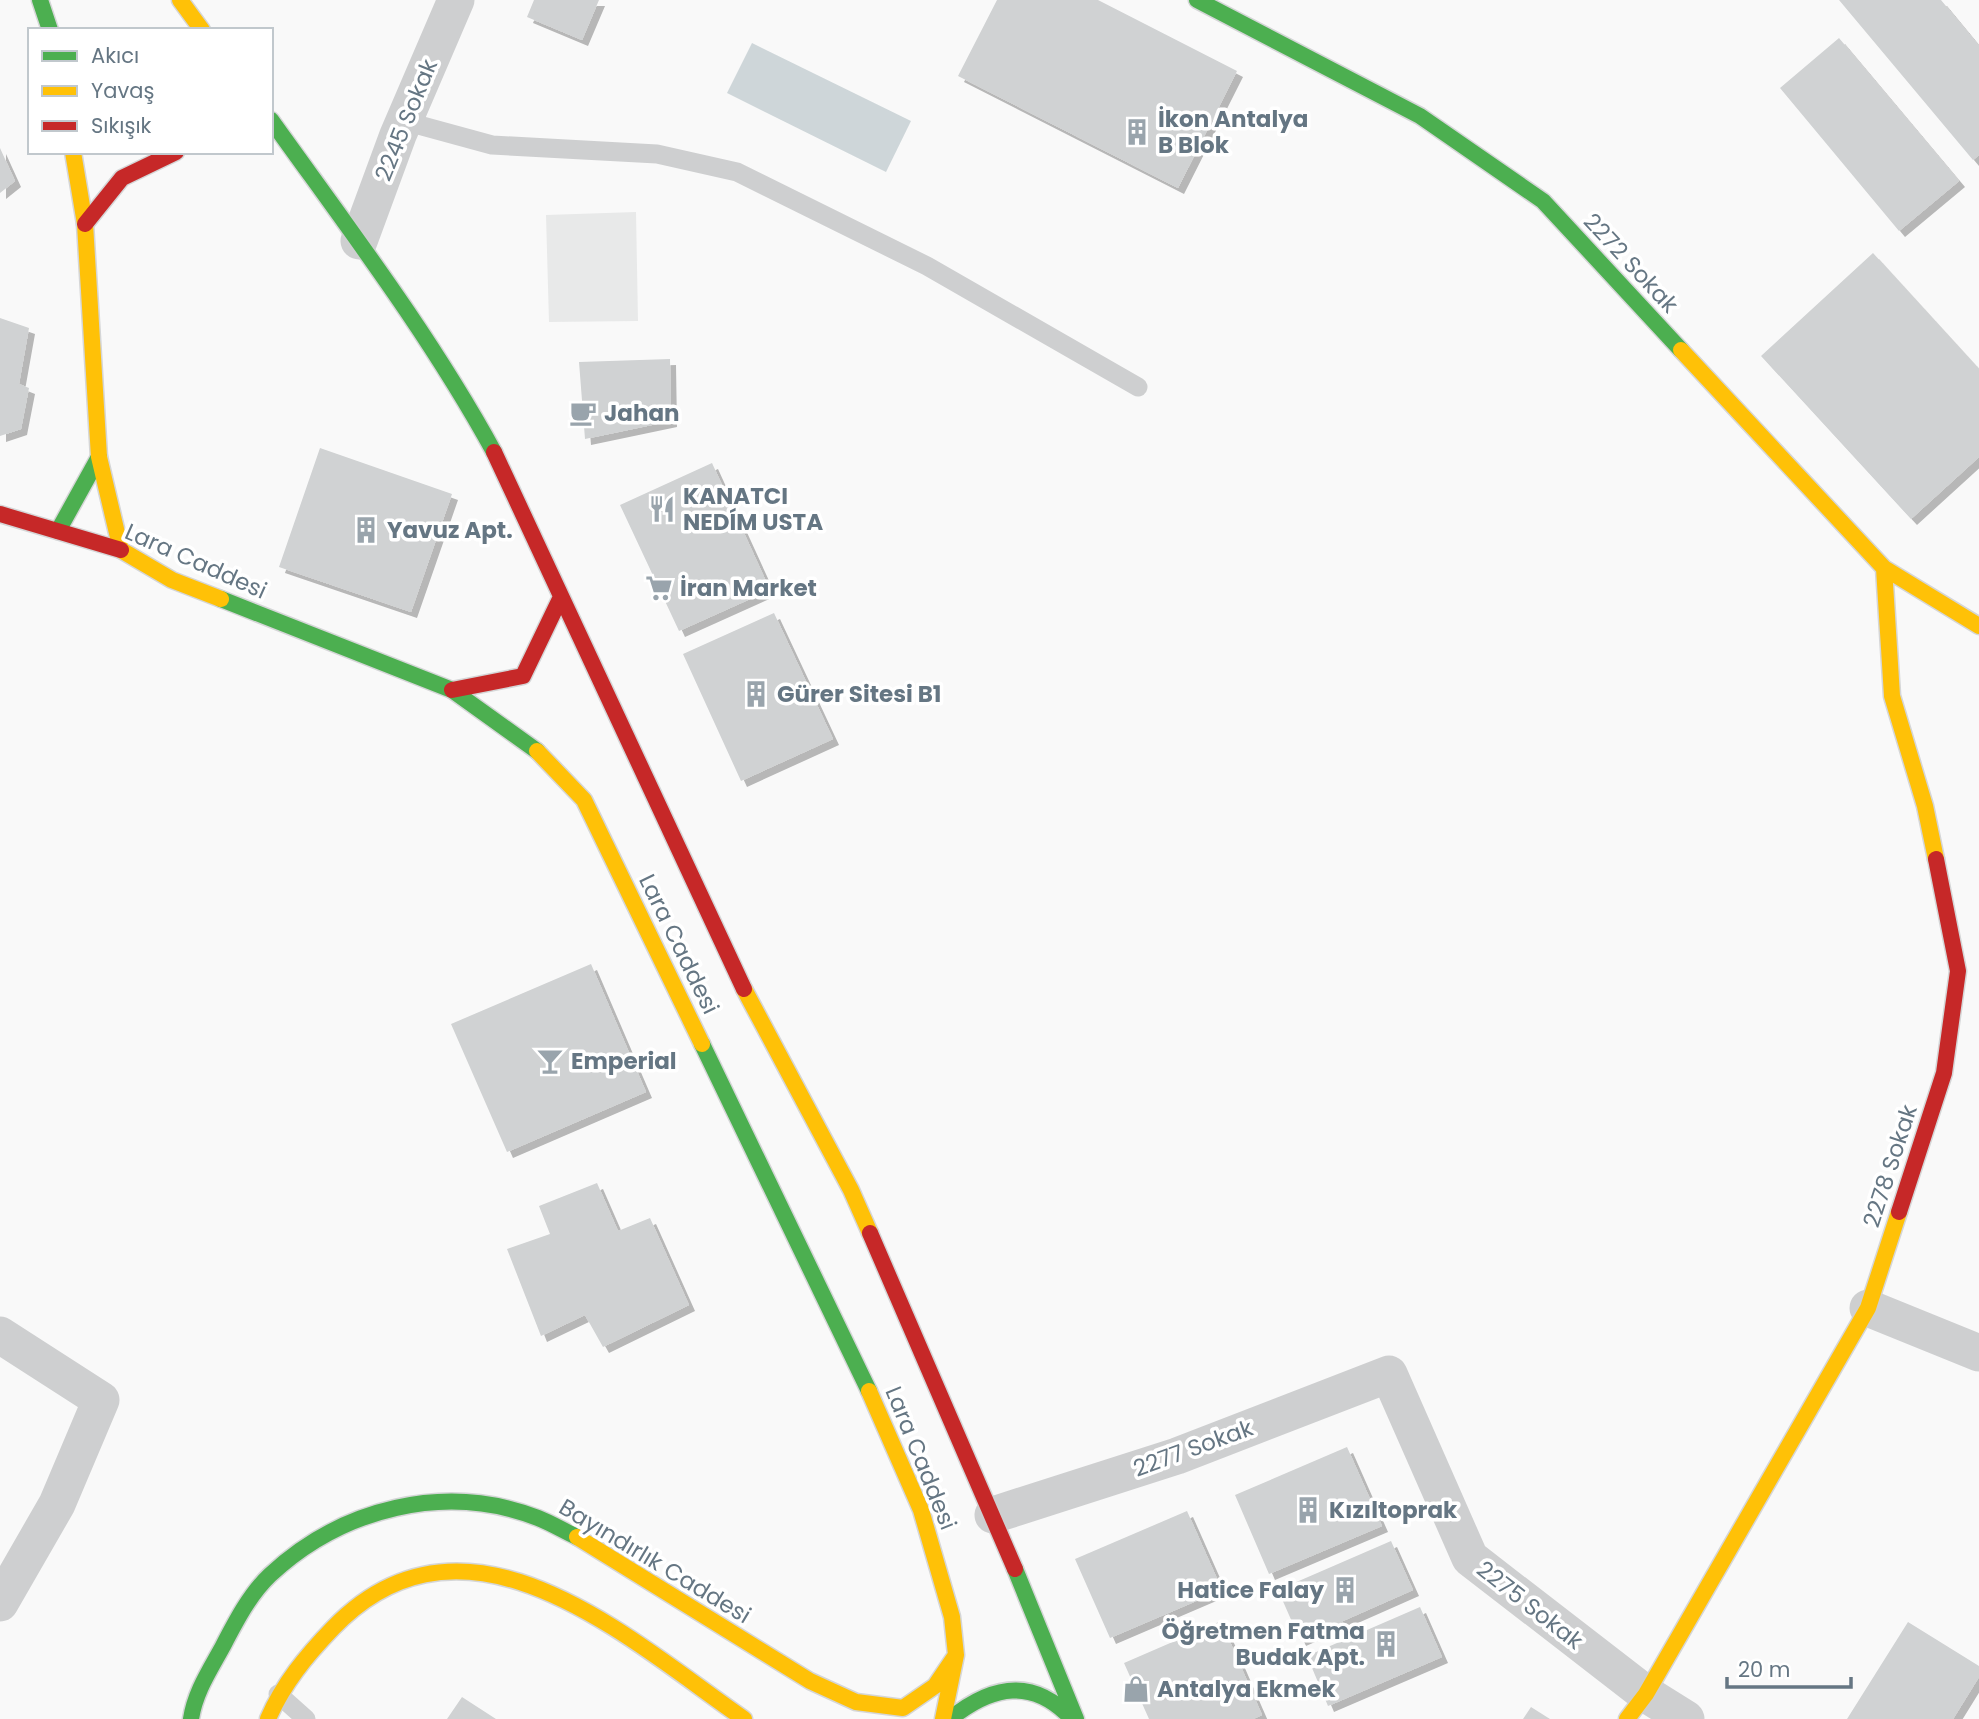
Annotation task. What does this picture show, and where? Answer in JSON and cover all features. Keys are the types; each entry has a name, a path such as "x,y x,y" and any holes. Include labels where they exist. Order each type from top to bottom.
{"main road":[{"path":"40,0 49,28"},
{"path":"180,0 201,28"},
{"name":"2272 Sokak","path":"1197,0 1420,116 1543,201 1884,568 1979,626"},
{"path":"273,126 359,242 461,393 509,479 560,599 742,985 850,1190 993,1515 1074,1719"},
{"path":"73,154 85,224 99,457 121,550"},
{"path":"85,224 122,178 172,154"},
{"path":"58,531 99,457"},
{"name":"Lara Caddesi","path":"0,514 121,550 172,580 452,690 538,752 584,800 891,1436 921,1510 952,1617 956,1656 943,1719"},
{"name":"2278 Sokak","path":"1636,1706 1868,1308 1944,1073 1958,971 1925,806 1892,696 1884,568"},
{"path":"452,690 523,676 560,599"},
{"name":"Bayındırlık Caddesi","path":"191,1719 194,1701 240,1613 269,1576 317,1538 370,1513 426,1502 485,1504 538,1518 588,1543 810,1681 856,1702 903,1708 1017,1689 1044,1695 1074,1719"},
{"path":"268,1719 278,1694 316,1645 353,1608 391,1583 448,1572 494,1573 565,1599 744,1719"},
{"path":"903,1708 935,1686 956,1656"},
{"path":"950,1719 967,1702 990,1692"}],"street":[{"name":"2245 Sokak","path":"359,242 404,121 456,0"},
{"path":"1868,1308 1979,1353"},
{"path":"0,1335 101,1400 57,1504 0,1603"},
{"name":"2277 Sokak","path":"993,1515 1177,1456 1390,1374"},
{"name":"2275 Sokak","path":"1390,1374 1470,1558 1636,1706 1686,1719"}],"lane":[{"path":"404,121 492,145 657,155 737,172 927,267 1138,387"},
{"path":"278,1694 306,1719"}],"shaded area":[{"path":"752,43 911,121 886,172 727,93"},
{"path":"636,212 638,321 549,322 546,215"}],"building":[{"path":"534,0 599,0 582,40 527,17"},
{"name":"İkon Antalya B Blok","path":"997,0 1098,0 1237,71 1178,188 958,76"},
{"path":"1839,0 1941,0 1979,46 1979,155 1973,160"},
{"path":"1839,38 1959,181 1899,231 1780,88"},
{"path":"0,148 15,181 0,193"},
{"path":"1873,253 1979,369 1979,457 1911,519 1761,356"},
{"path":"0,318 29,328 19,384 29,388 21,429 0,436"},
{"path":"670,359 671,421 585,439 579,362"},
{"name":"Yavuz Apt.","path":"320,448 452,494 411,612 279,567"},
{"path":"712,463 770,590 679,631 620,505"},
{"name":"Gürer Sitesi B1","path":"774,613 833,739 741,781 683,654"},
{"name":"Emperial","path":"591,964 646,1092 507,1152 451,1024"},
{"path":"597,1183 618,1231 650,1218 689,1305 603,1347 585,1315 541,1336 507,1249 550,1234 539,1206"},
{"name":"Kızıltoprak","path":"1347,1447 1382,1526 1269,1574 1235,1495"},
{"path":"1187,1511 1222,1590 1110,1638 1075,1559"},
{"name":"Hatice Falay","path":"1391,1541 1413,1590 1300,1640 1278,1590"},
{"name":"Öğretmen Fatma Budak Apt.","path":"1420,1607 1442,1657 1328,1706 1307,1656"},
{"path":"1221,1621 1262,1715 1253,1719 1149,1719 1124,1663"},
{"path":"1908,1622 1979,1666 1979,1677 1953,1719 1847,1719"},
{"path":"462,1697 496,1719 447,1719"},
{"path":"1531,1707 1550,1719 1523,1719"}],"traffic: fast":[{"path":"40,0 49,28"},
{"path":"1197,0 1420,116 1543,201 1681,350"},
{"path":"273,123 416,324 494,452"},
{"path":"58,531 99,457"},
{"path":"221,599 452,690 537,751"},
{"path":"702,1044 869,1391"},
{"path":"191,1719 204,1681 256,1591 270,1575 298,1552 329,1533 362,1518 396,1508 467,1502 503,1507 538,1518 577,1537"},
{"path":"1015,1569 1076,1719"},
{"path":"950,1719 981,1699 1012,1691 1042,1697 1072,1719"}],"traffic: slow":[{"path":"180,0 201,28"},
{"path":"73,154 85,224 99,457 121,550 172,580 221,599"},
{"path":"1681,350 1884,568 1979,626"},
{"path":"1884,568 1892,696 1925,806 1936,859"},
{"path":"537,751 584,800 702,1044"},
{"path":"744,989 851,1190 870,1233"},
{"path":"1627,1719 1646,1694 1868,1308 1899,1212"},
{"path":"869,1391 921,1510 952,1617 956,1655 943,1719"},
{"path":"577,1537 810,1681 856,1702 903,1708 935,1686 956,1655"},
{"path":"268,1719 296,1671 333,1628 384,1589 437,1572 490,1575 544,1591 597,1618 649,1651 744,1719"}],"traffic: jam":[{"path":"85,224 122,178 172,154"},
{"path":"494,452 744,989"},
{"path":"0,514 121,550"},
{"path":"452,690 523,676 560,599"},
{"path":"1899,1212 1944,1073 1958,971 1936,859"},
{"path":"870,1233 1015,1569"}],"place":[{"name":"İkon Antalya B Blok","path":"1137,132"},
{"name":"Jahan","path":"583,413"},
{"name":"KANATCI NEDÍM USTA","path":"662,509"},
{"name":"Yavuz Apt.","path":"366,530"},
{"name":"İran Market","path":"659,588"},
{"name":"Gürer Sitesi B1","path":"756,694"},
{"name":"Emperial","path":"550,1061"},
{"name":"Kızıltoprak","path":"1308,1510"},
{"name":"Hatice Falay","path":"1345,1590"},
{"name":"Öğretmen Fatma Budak Apt.","path":"1386,1644"},
{"name":"Antalya Ekmek","path":"1136,1689"}]}
